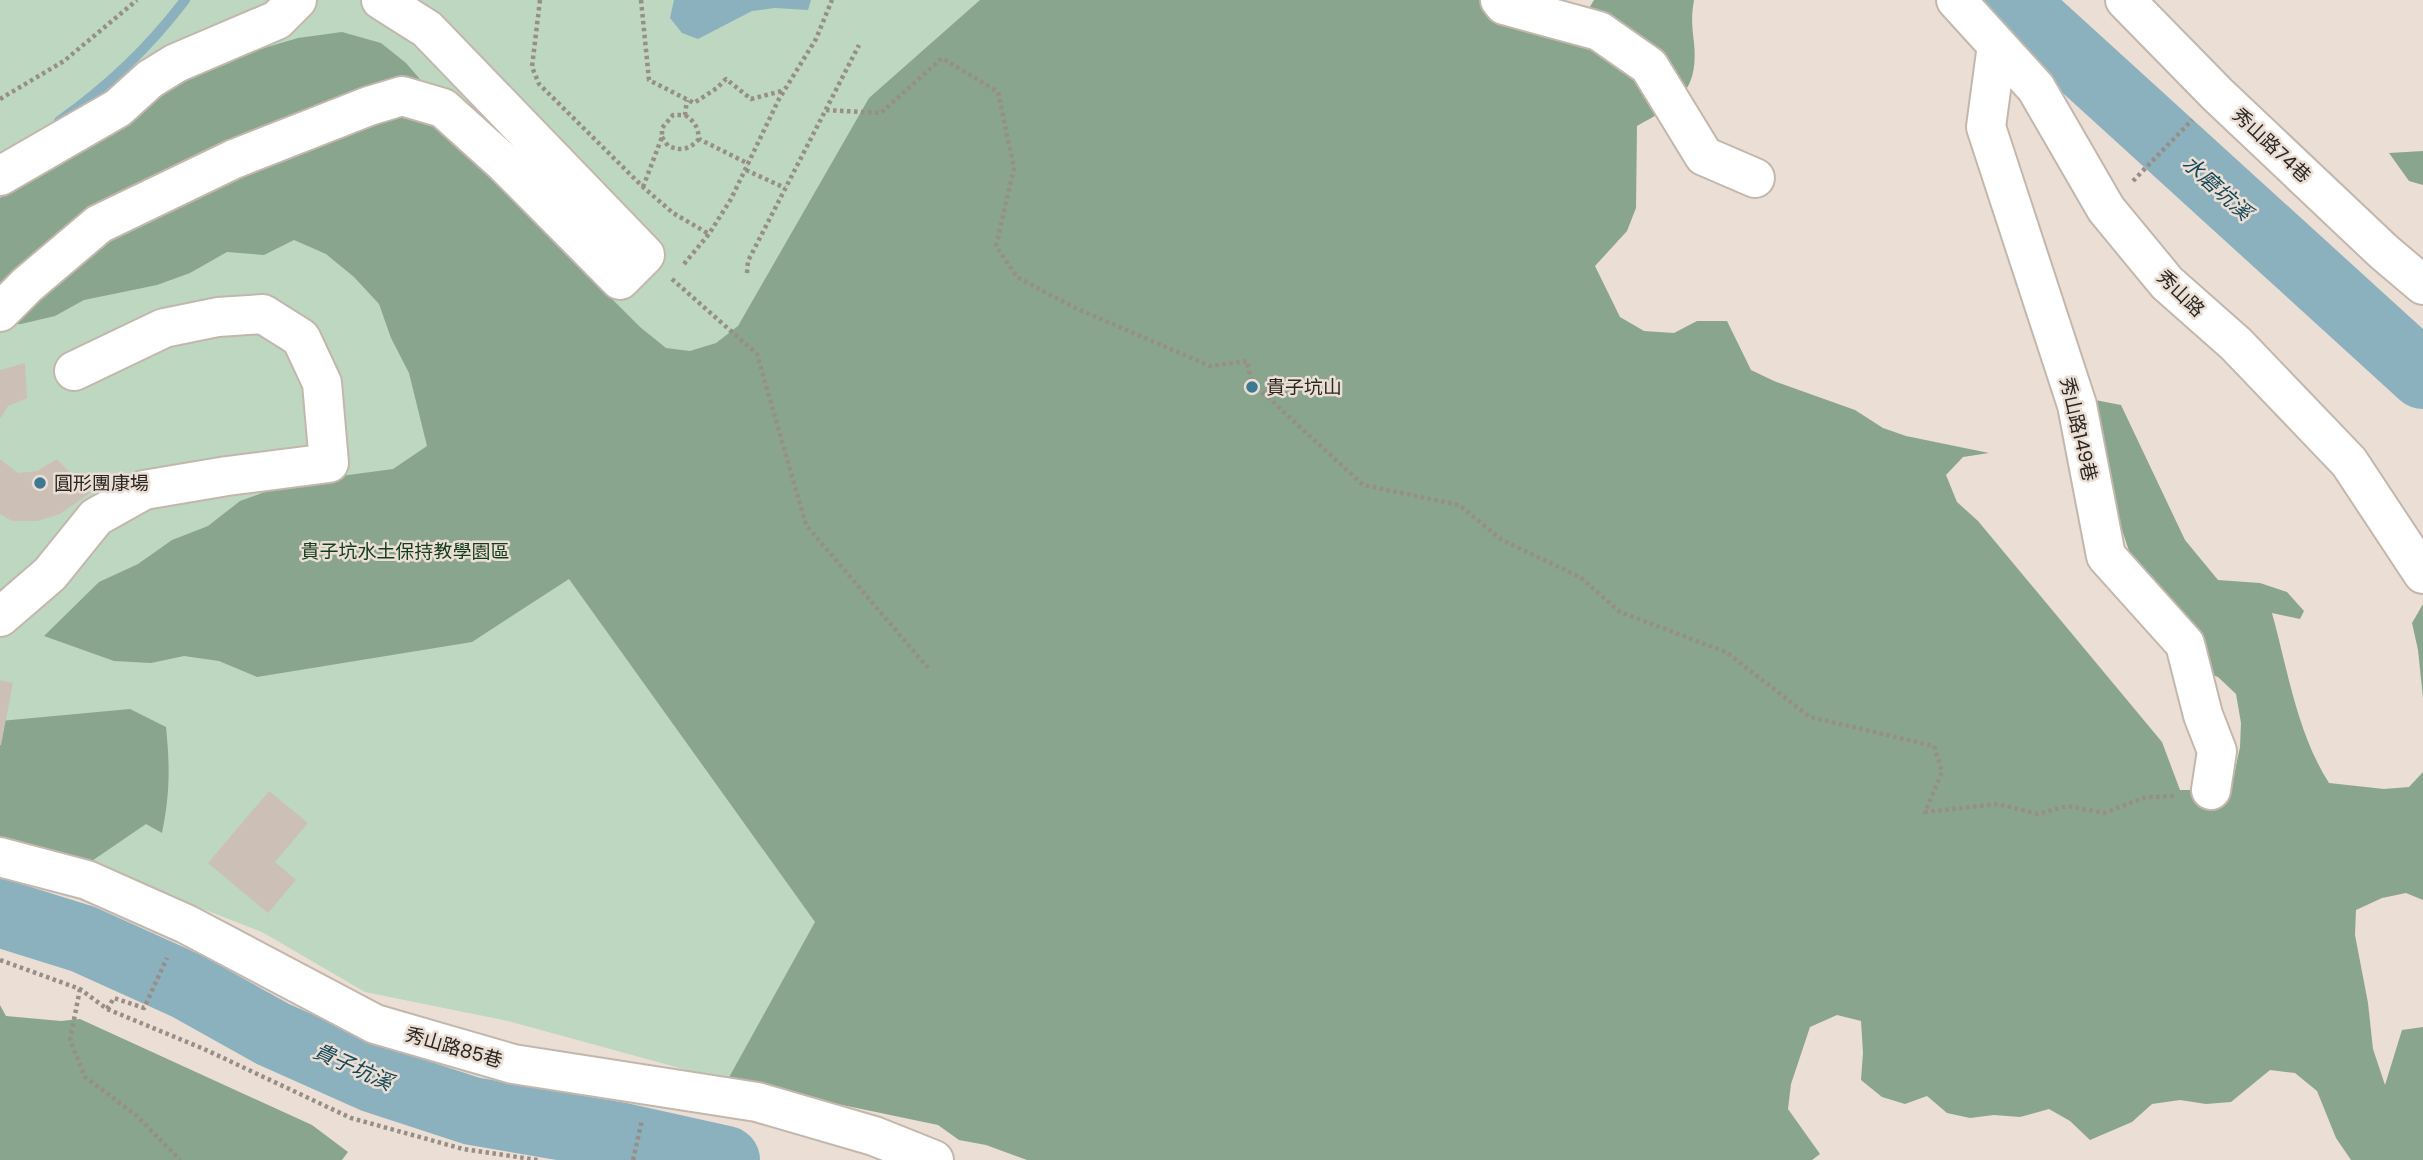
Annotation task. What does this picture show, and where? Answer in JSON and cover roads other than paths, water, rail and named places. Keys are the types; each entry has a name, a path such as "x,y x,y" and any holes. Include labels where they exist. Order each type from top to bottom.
{"street":[{"path":"0,176 118,108 150,79 176,63 277,20 297,0"},
{"path":"0,312 27,285 99,224 234,159 369,106 402,96 443,108 505,164 620,280 645,255 427,29 381,0"},
{"path":"1500,0 1504,5 1600,31 1649,66 1703,156 1755,178"},
{"name":"秀山路","path":"1956,0 2036,88 2106,209 2167,283 2236,344 2349,462 2423,574"},
{"name":"秀山路74巷","path":"2125,0 2217,94 2384,252 2423,285"},
{"name":"秀山路149巷","path":"1997,45 1986,127 2077,405 2106,556 2185,644 2203,715 2217,751 2211,790"},
{"path":"0,617 50,574 96,517 144,489 227,475 329,463 322,383 301,338 263,314 218,317 164,328 74,372"},
{"name":"秀山路85巷","path":"0,857 87,880 186,924 375,1024 513,1064 757,1102 874,1136 934,1160"}],"water":[{"path":"674,0 811,0 808,10 775,8 752,11 698,39 682,33 670,18"}],"waterway":[{"path":"59,121 94,95 126,65 157,34 185,0"},
{"name":"水磨坑溪","path":"2011,0 2423,375"},
{"name":"貴子坑溪","path":"0,913 83,939 187,986 273,1034 374,1079 472,1111 618,1136 726,1160"}],"place":[{"name":"貴子坑山","path":"1252,387"},
{"name":"圓形團康場","path":"40,483"}],"park label":[{"name":"貴子坑水土保持教學園區","path":"405,551"}]}
